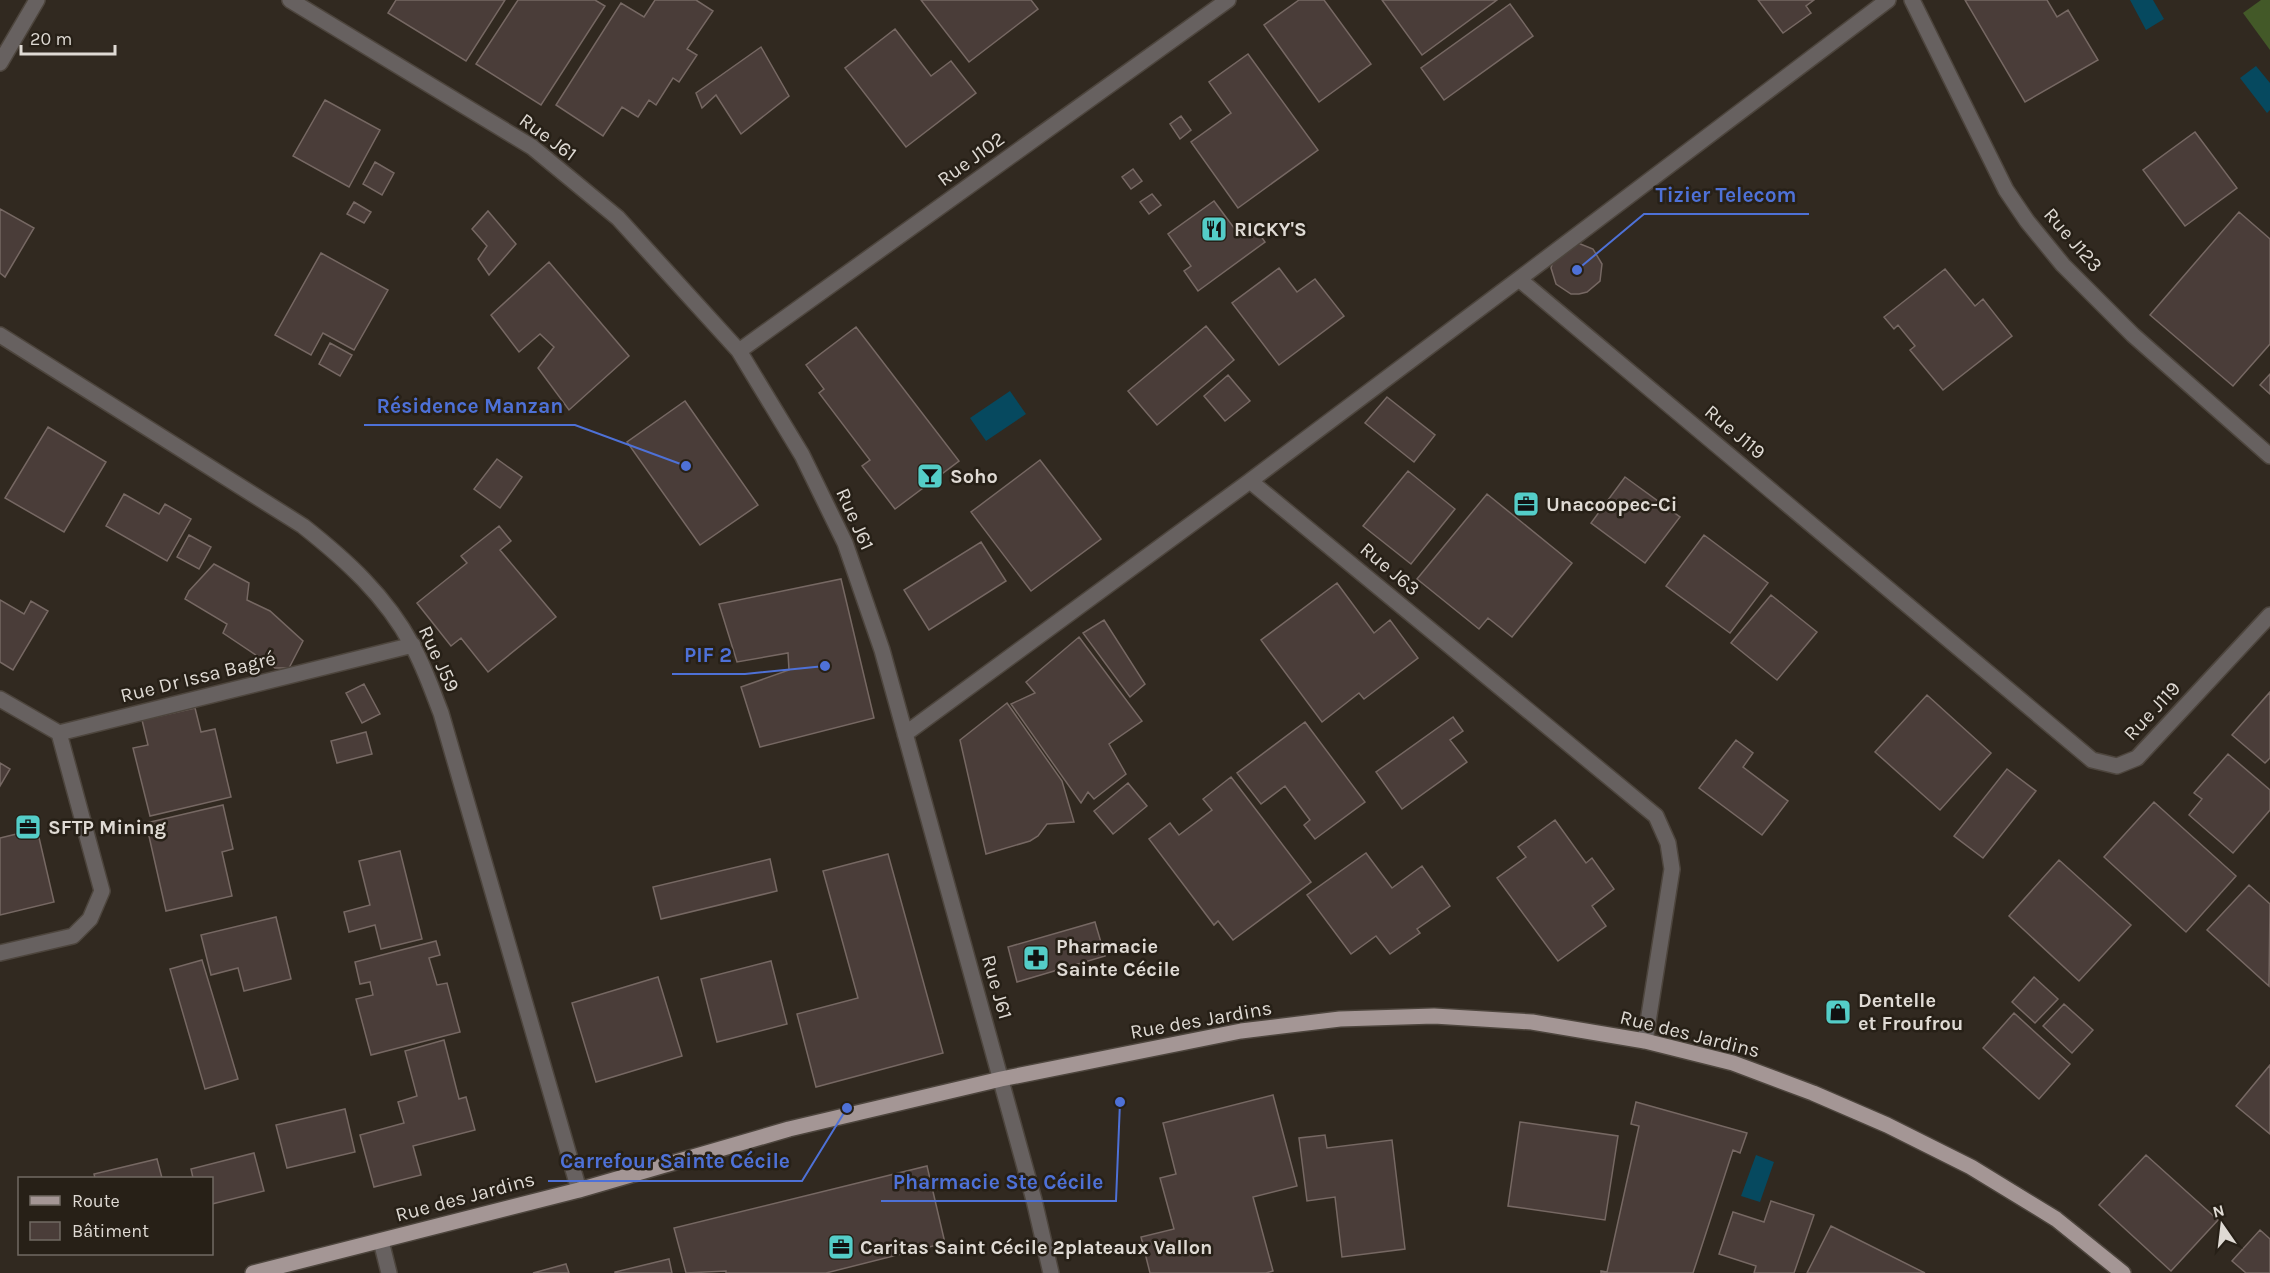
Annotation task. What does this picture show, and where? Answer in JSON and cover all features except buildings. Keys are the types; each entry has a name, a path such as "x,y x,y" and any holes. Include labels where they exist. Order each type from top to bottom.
{"main road":[{"name":"Rue des Jardins","path":"253,1273 579,1190 789,1129 1001,1079 1241,1032 1340,1019 1434,1016 1532,1022 1645,1041 1733,1063 1813,1093 1887,1125 1971,1167 2046,1213 2124,1273"}],"street":[{"path":"0,63 37,0"},
{"name":"Rue J61","path":"290,0 532,147 618,218 739,351 802,455 845,543 882,650 1001,1079 1051,1273"},
{"name":"Rue J102","path":"739,351 1228,0"},
{"path":"905,734 1250,480 1888,0"},
{"name":"Rue J123","path":"1912,0 2006,190 2027,221 2063,265 2133,335 2270,456"},
{"name":"Rue J119","path":"1519,279 2092,759 2117,766 2138,758 2270,615"},
{"name":"Rue J59","path":"0,335 303,526 340,555 380,596 413,645 441,713 463,780 579,1190"},
{"name":"Rue J63","path":"1250,480 1656,816 1668,843 1672,869 1645,1041"},
{"name":"Rue Dr Issa Bagré","path":"59,733 413,645"},
{"path":"0,699 59,733 102,891 90,919 73,936 0,954"},
{"path":"381,1241 389,1273"}],"green space":[{"path":"2261,0 2270,0 2270,50 2243,13"}],"water":[{"path":"2130,0 2153,0 2164,19 2146,30"},
{"path":"2256,66 2270,83 2270,110 2267,113 2240,78"},
{"path":"1010,391 1026,414 986,441 970,418"},
{"path":"1756,1155 1774,1162 1760,1202 1741,1196"}],"place":[{"name":"RICKY'S","path":"1214,229"},
{"name":"Tizier Telecom","path":"1577,270"},
{"name":"Résidence Manzan","path":"686,466"},
{"name":"Soho","path":"930,476"},
{"name":"Unacoopec-Ci","path":"1526,504"},
{"name":"PIF 2","path":"825,666"},
{"name":"SFTP Mining","path":"28,827"},
{"name":"Pharmacie Sainte Cécile","path":"1036,958"},
{"name":"Dentelle et Froufrou","path":"1838,1012"},
{"name":"Pharmacie Ste Cécile","path":"1120,1102"},
{"name":"Carrefour Sainte Cécile","path":"847,1108"},
{"name":"Caritas Saint Cécile 2plateaux Vallon","path":"841,1247"}]}
